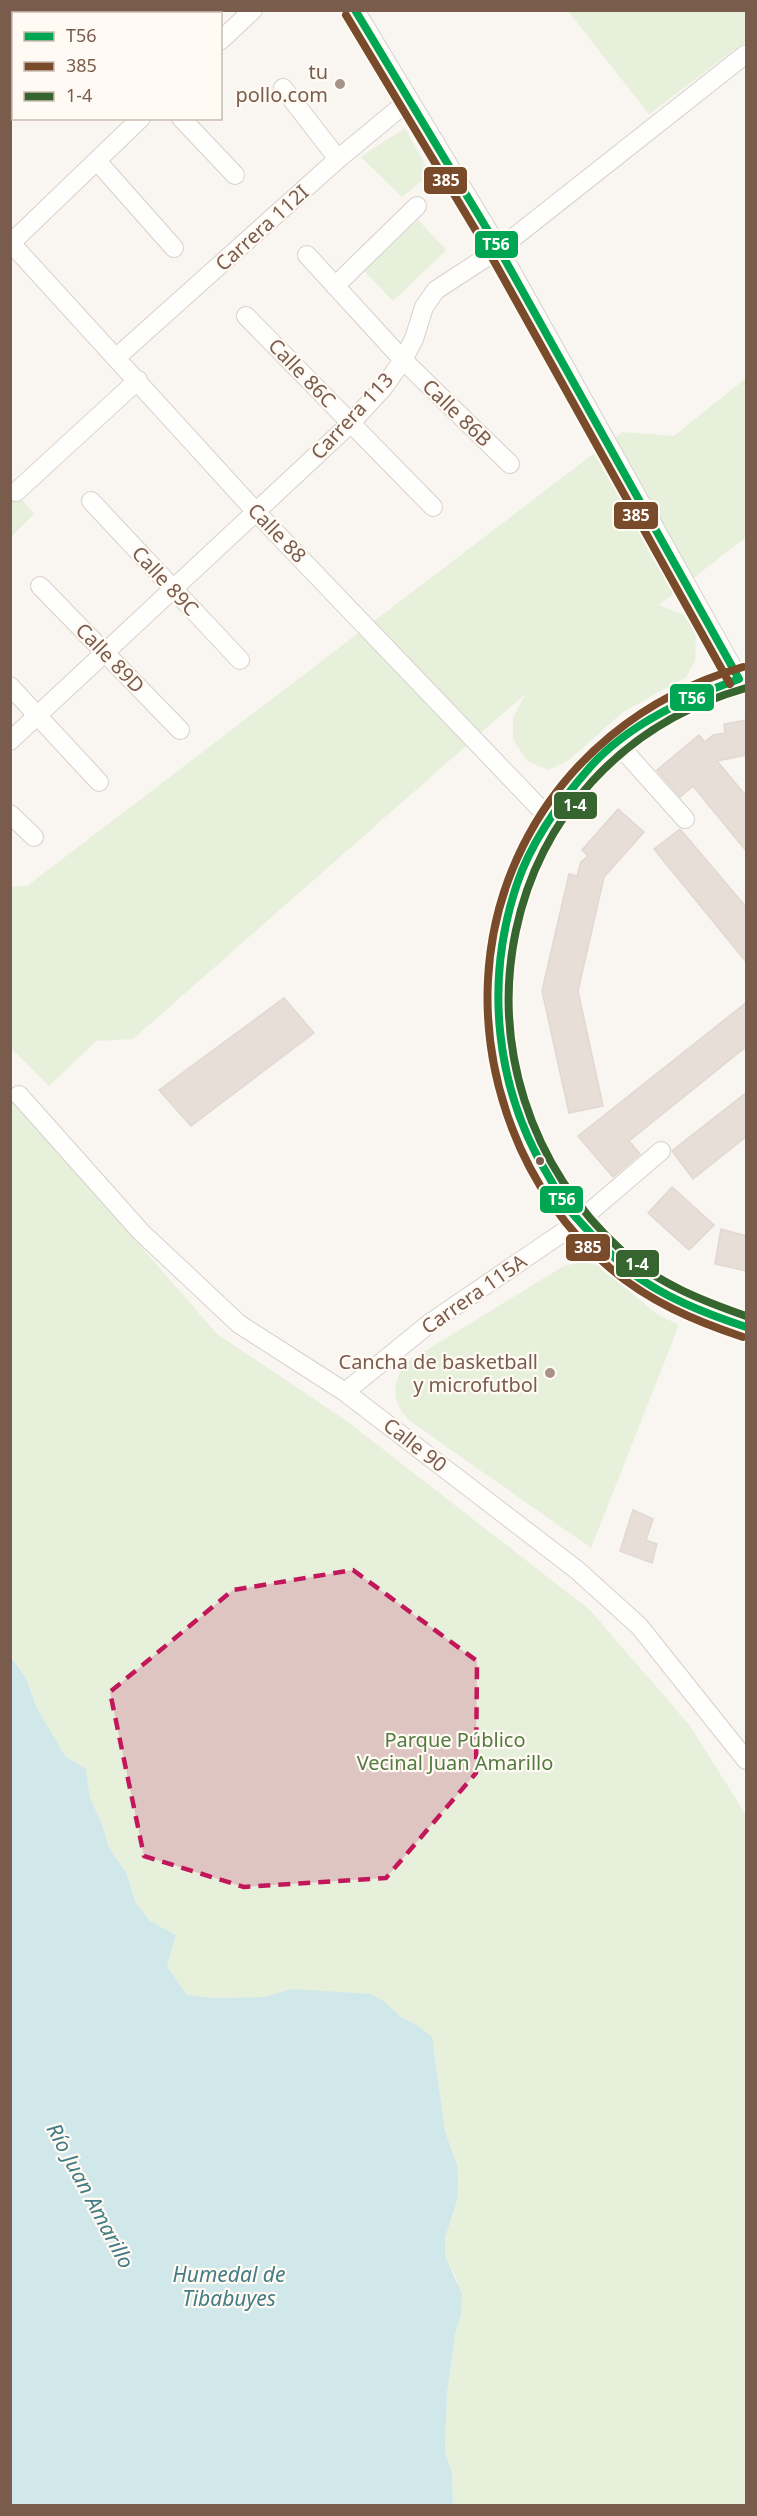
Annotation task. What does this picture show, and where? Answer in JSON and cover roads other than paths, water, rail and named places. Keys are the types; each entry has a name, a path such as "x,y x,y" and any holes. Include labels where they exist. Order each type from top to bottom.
{"street":[{"path":"222,39 253,10"},
{"path":"355,10 499,249 743,678 696,694 655,716 617,743 584,774 550,819 524,867 502,939 496,982 497,1025 502,1068 530,1150 551,1188 578,1222 615,1260 659,1291 706,1314 747,1327"},
{"name":"Carrera 113","path":"10,741 351,423 383,388 403,360 414,339 424,307 436,290 499,249 747,54"},
{"path":"283,88 338,159"},
{"name":"Carrera 112I","path":"117,357 338,159 408,101"},
{"path":"183,120 235,176"},
{"path":"11,243 97,161 132,122"},
{"path":"97,161 174,248"},
{"path":"335,286 417,206"},
{"name":"Calle 88","path":"11,243 257,513 550,819"},
{"name":"Calle 86B","path":"307,255 403,360 510,464"},
{"name":"Calle 86C","path":"246,316 433,507"},
{"path":"16,492 138,380"},
{"name":"Calle 89C","path":"91,501 240,660"},
{"name":"Calle 89D","path":"40,586 180,730"},
{"path":"10,686 99,782"},
{"path":"617,743 685,819"},
{"path":"10,814 34,837"},
{"name":"Calle 90","path":"19,1095 141,1232 239,1324 345,1392 577,1570 639,1626 747,1760"},
{"name":"Carrera 115A","path":"345,1392 430,1323 578,1222 661,1151"}],"water":[{"name":"Humedal de Tibabuyes","path":"10,1655 26,1678 36,1706 65,1756 86,1769 90,1798 102,1824 109,1848 126,1872 136,1903 150,1921 176,1935 167,1966 187,1995 212,1998 265,1997 291,1989 371,1994 432,2037 445,2131 457,2165 458,2183 457,2201 445,2238 445,2256 462,2294 461,2315 455,2335 447,2394 445,2452 452,2472 453,2505 11,2505"}],"place":[{"name":"tu pollo.com","path":"340,84"},
{"name":"Cancha de basketball y microfutbol","path":"550,1373"}],"park label":[{"name":"Parque Público Vecinal Juan Amarillo","path":"455,1752"}],"water label":[{"name":"Río Juan Amarillo","path":"90,2196"}]}
